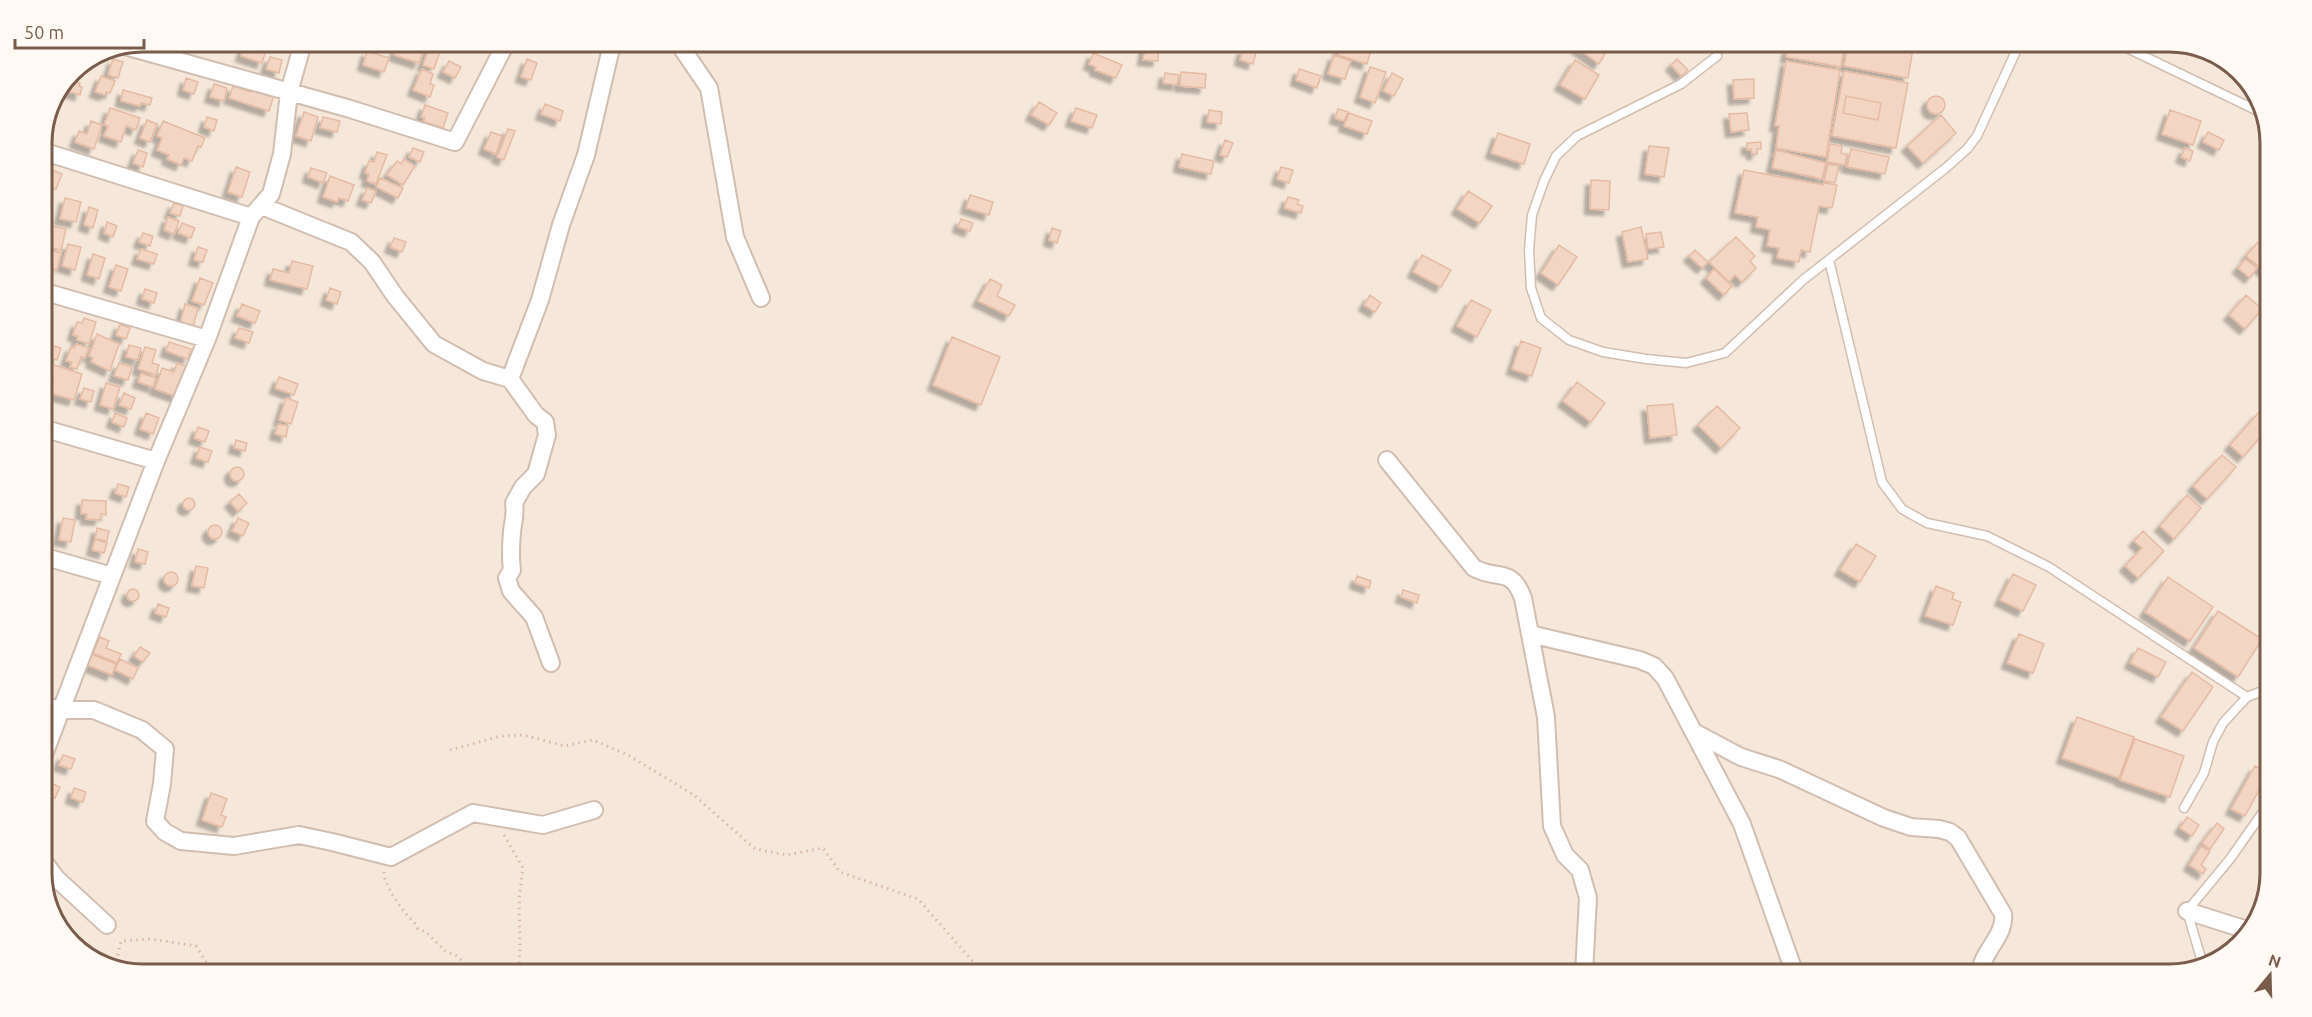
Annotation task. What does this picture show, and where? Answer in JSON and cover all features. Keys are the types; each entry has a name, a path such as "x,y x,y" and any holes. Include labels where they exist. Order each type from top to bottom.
{"street":[{"path":"150,53 455,142 501,53"},
{"path":"53,731 156,461 257,212 271,194 282,154 289,92 300,53"},
{"path":"510,379 540,300 561,225 586,155 610,53"},
{"path":"685,53 709,88 735,237 761,298"},
{"path":"53,154 257,212 351,242 372,262 395,296 434,344 483,371 510,379 536,415 545,422 547,435 536,474 523,487 514,503 516,515 510,556 512,570 507,578 511,591 534,617 551,663"},
{"path":"53,294 207,339"},
{"path":"53,431 156,461"},
{"path":"1388,460 1474,568 1481,572 1507,576 1518,584 1523,598 1546,717 1551,826 1564,855 1580,870 1588,898 1584,964"},
{"path":"53,559 112,576"},
{"path":"1530,634 1641,660 1654,666 1665,678 1742,824 1791,964"},
{"path":"53,708 94,710 142,730 165,749 155,822 165,832 181,841 234,846 298,835 391,858 473,813 543,825 594,810"},
{"path":"1693,731 1741,757 1779,769 1884,818 1911,827 1939,829 1950,832 1958,838 2002,914 2004,922 2002,930 1984,956 1982,964"},
{"path":"53,874 107,925"},
{"path":"2187,910 2241,928"}],"lane":[{"path":"1717,56 1681,84 1577,136 1556,156 1532,215 1531,288 1541,318 1569,340 1603,352 1686,363 1725,353 1803,280 1967,149 1977,136 2015,53"},
{"path":"2137,53 2252,108"},
{"path":"1829,260 1882,482 1902,509 1927,523 1987,536 2049,567 2247,697"},
{"path":"2184,808 2204,773 2213,742 2223,723 2247,697 2260,692"},
{"path":"2201,958 2187,910 2230,859 2260,816"}],"path":[{"path":"450,750 501,736 523,735 565,746 593,740 628,754 694,795 754,849 787,855 823,848 840,872 918,899 975,964"},
{"path":"499,827 523,868 519,899 519,964"},
{"path":"384,866 384,881 406,914 416,923 418,929 426,932 445,951 457,956 466,964"},
{"path":"117,960 121,941 152,939 196,946 207,964"}],"shaded area":[{"path":"2168,53 2186,54 2203,59 2224,71 2241,88 2255,114 2259,138 2260,873 2253,908 2237,933 2219,949 2203,958 2180,964 144,964 126,963 109,958 88,946 68,924 57,903 53,879 53,138 62,103 71,88 98,65 126,54"}],"building":[{"path":"242,53 265,53 262,63 241,56"},
{"path":"366,53 389,58 384,72 363,65"},
{"path":"395,53 422,53 419,63 394,55"},
{"path":"427,53 440,53 434,69 423,65"},
{"path":"1093,53 1122,65 1116,78 1095,70 1096,67 1089,64"},
{"path":"1144,53 1159,53 1158,61 1143,60"},
{"path":"1242,53 1256,53 1253,64 1240,60"},
{"path":"1338,53 1370,53 1367,64 1338,55"},
{"path":"1584,53 1605,53 1599,64"},
{"path":"1787,53 1843,53 1841,67 1786,57"},
{"path":"1846,53 1912,53 1908,78 1844,66"},
{"path":"1334,55 1351,61 1345,79 1328,74"},
{"path":"270,57 282,60 279,73 266,69"},
{"path":"113,59 123,62 118,78 108,75"},
{"path":"527,59 537,63 531,80 521,77"},
{"path":"1677,59 1688,70 1681,76 1671,65"},
{"path":"1575,60 1599,75 1585,99 1560,85"},
{"path":"449,61 461,67 455,78 443,72"},
{"path":"1786,61 1840,70 1826,157 1776,148 1779,126 1775,126"},
{"path":"1370,67 1386,72 1375,103 1360,97"},
{"path":"422,69 433,74 430,84 434,85 430,97 413,90"},
{"path":"1299,69 1321,76 1317,88 1296,80"},
{"path":"1844,71 1908,83 1896,148 1832,136","holes":["1846,96 1881,103 1878,120 1843,113"]},
{"path":"1181,72 1206,74 1205,88 1180,86"},
{"path":"1165,73 1179,75 1177,85 1163,83"},
{"path":"1392,73 1403,79 1394,96 1383,91"},
{"path":"101,76 115,81 110,93 106,92 105,95 95,92"},
{"path":"186,78 198,82 194,94 183,90"},
{"path":"1754,79 1754,98 1734,99 1733,80"},
{"path":"77,82 82,87 80,95 69,92"},
{"path":"214,84 227,88 224,101 210,97"},
{"path":"233,86 251,92 252,88 274,95 269,111 229,98"},
{"path":"123,90 152,98 150,105 141,103 140,106 121,101"},
{"path":"1846,96 1881,103 1878,120 1843,113"},
{"path":"1936,96 1942,99 1945,105 1942,111 1936,114 1930,111 1927,105 1930,99"},
{"path":"1039,102 1057,113 1049,125 1031,115"},
{"path":"545,104 563,111 560,121 541,114"},
{"path":"425,105 448,113 443,128 423,121 425,118 421,117"},
{"path":"110,108 140,118 136,130 126,126 121,142 104,136 108,126 104,125"},
{"path":"1076,108 1097,115 1092,128 1071,121"},
{"path":"1338,109 1348,112 1344,121 1335,118"},
{"path":"1209,110 1222,112 1221,124 1207,122"},
{"path":"2170,110 2201,121 2193,145 2162,134"},
{"path":"304,112 318,117 311,141 296,136"},
{"path":"1349,113 1372,121 1367,134 1344,126"},
{"path":"1747,113 1749,130 1731,132 1729,114"},
{"path":"1941,115 1956,133 1923,163 1907,146"},
{"path":"207,117 217,120 214,131 204,127"},
{"path":"323,117 340,121 337,132 320,128"},
{"path":"147,120 157,124 150,142 140,138"},
{"path":"91,121 102,125 94,149 75,142 79,131 87,134"},
{"path":"163,121 205,138 201,147 198,146 192,161 184,158 181,165 167,159 169,155 157,150 162,138 157,136"},
{"path":"508,129 515,131 504,160 497,157"},
{"path":"491,132 502,136 496,154 484,149"},
{"path":"2208,132 2224,140 2219,150 2203,142"},
{"path":"1498,133 1530,144 1524,164 1491,153"},
{"path":"1225,140 1233,143 1227,157 1220,155"},
{"path":"1761,142 1761,149 1757,149 1757,154 1752,154 1751,149 1747,150 1747,143"},
{"path":"1830,144 1842,146 1841,153 1847,155 1845,165 1827,162"},
{"path":"1649,146 1669,148 1664,177 1645,174"},
{"path":"413,148 424,152 420,162 409,157"},
{"path":"2185,148 2193,151 2190,161 2181,157"},
{"path":"1851,149 1889,157 1885,174 1847,167"},
{"path":"138,150 147,153 143,167 133,163"},
{"path":"1776,150 1826,163 1822,179 1772,168"},
{"path":"377,152 387,155 376,184 367,181 369,174 365,173 369,161 374,162"},
{"path":"1182,154 1214,161 1211,174 1179,167"},
{"path":"404,159 415,166 403,185 387,175 397,161 401,164"},
{"path":"1828,164 1839,166 1835,183 1824,181"},
{"path":"236,167 250,172 242,197 228,192"},
{"path":"1281,167 1293,170 1289,183 1277,179"},
{"path":"311,168 327,173 323,183 308,177"},
{"path":"53,170 62,174 56,189 53,188"},
{"path":"1744,170 1823,185 1824,183 1837,185 1832,208 1819,206 1810,252 1801,250 1799,262 1777,258 1779,248 1767,246 1770,230 1756,227 1758,217 1735,213"},
{"path":"330,176 354,185 348,201 339,198 337,202 323,197"},
{"path":"380,178 403,188 398,198 376,187"},
{"path":"1591,180 1610,181 1609,210 1590,209"},
{"path":"367,188 376,191 371,203 362,200"},
{"path":"1468,191 1492,206 1480,223 1457,209"},
{"path":"970,195 993,202 989,215 966,208"},
{"path":"1288,197 1299,200 1297,204 1303,206 1301,213 1284,208"},
{"path":"65,198 81,202 76,222 60,219"},
{"path":"174,203 183,206 180,216 170,213"},
{"path":"89,207 98,210 93,228 84,225"},
{"path":"168,217 179,221 174,234 164,230"},
{"path":"961,219 973,223 970,231 958,227"},
{"path":"107,222 117,226 113,237 104,233"},
{"path":"182,223 195,228 191,238 178,233"},
{"path":"53,226 66,229 61,250 53,248"},
{"path":"1641,227 1648,259 1628,262 1622,232"},
{"path":"1052,228 1061,231 1057,243 1049,240"},
{"path":"1661,232 1664,247 1648,249 1646,234"},
{"path":"143,233 153,236 150,246 139,242"},
{"path":"1736,237 1755,256 1750,261 1756,268 1742,282 1735,275 1729,282 1709,262"},
{"path":"394,238 406,242 402,252 390,247"},
{"path":"2258,242 2259,243 2259,267 2246,256"},
{"path":"68,244 81,247 75,270 62,266"},
{"path":"1559,245 1577,257 1558,285 1541,273"},
{"path":"198,247 207,250 203,262 194,260"},
{"path":"141,249 157,254 154,264 137,259"},
{"path":"53,250 61,253 57,270 53,269"},
{"path":"1695,250 1708,262 1702,268 1689,256"},
{"path":"93,254 105,258 99,279 87,275"},
{"path":"1422,255 1451,270 1441,287 1413,272"},
{"path":"2245,259 2257,268 2250,278 2238,268"},
{"path":"292,261 313,266 307,289 270,280 273,269 289,273"},
{"path":"116,265 128,269 121,291 109,287"},
{"path":"1714,269 1732,286 1724,295 1706,278"},
{"path":"200,278 213,283 204,305 192,301"},
{"path":"990,279 1002,285 997,296 1015,305 1009,316 978,301"},
{"path":"330,288 341,292 337,304 326,300"},
{"path":"145,289 157,293 154,303 142,299"},
{"path":"1370,295 1381,303 1375,312 1364,305"},
{"path":"2246,295 2259,307 2259,312 2245,329 2229,315"},
{"path":"1471,300 1491,310 1477,337 1457,326"},
{"path":"185,304 198,308 193,327 180,324"},
{"path":"242,304 260,311 255,323 237,316"},
{"path":"84,318 96,322 89,344 77,340 78,336 73,335 77,322 82,323"},
{"path":"120,324 130,328 126,339 116,335"},
{"path":"239,328 253,332 249,343 235,338"},
{"path":"97,334 119,344 110,371 91,362 93,358 89,356"},
{"path":"952,337 1000,357 981,405 933,385"},
{"path":"1521,341 1541,348 1532,376 1512,369"},
{"path":"169,342 191,349 188,359 166,351"},
{"path":"76,344 89,348 85,358 81,357 77,369 70,367 72,362 66,361 71,347 74,348"},
{"path":"129,345 141,348 138,360 126,357"},
{"path":"53,346 61,348 57,360 53,359"},
{"path":"145,347 156,350 152,363 159,365 156,375 138,369"},
{"path":"119,363 132,367 128,380 114,376"},
{"path":"177,363 188,367 178,397 155,389 162,368 174,372"},
{"path":"53,365 82,374 74,400 53,394"},
{"path":"141,373 156,378 153,387 138,382"},
{"path":"279,377 298,384 294,395 275,388"},
{"path":"1577,382 1605,403 1591,422 1563,401"},
{"path":"106,383 120,387 113,409 100,405"},
{"path":"84,388 94,391 91,402 80,399"},
{"path":"124,393 135,398 131,409 119,405"},
{"path":"286,398 298,402 291,424 279,420"},
{"path":"1673,404 1677,435 1650,438 1647,406"},
{"path":"1717,406 1740,428 1721,448 1698,425"},
{"path":"2259,412 2259,438 2243,457 2230,445"},
{"path":"115,413 127,418 124,427 112,422"},
{"path":"146,413 159,418 153,434 140,429"},
{"path":"278,424 288,426 286,437 275,434"},
{"path":"198,427 209,431 205,442 194,438"},
{"path":"236,440 247,443 245,451 234,448"},
{"path":"200,447 212,451 208,462 196,458"},
{"path":"2222,455 2236,467 2207,499 2193,486"},
{"path":"237,467 242,469 244,474 242,479 237,481 232,479 230,474 232,469"},
{"path":"118,484 129,487 126,497 115,493"},
{"path":"239,494 247,503 238,511 230,502"},
{"path":"2187,495 2201,508 2174,539 2160,526"},
{"path":"191,498 194,499 194,509 187,510 184,509 183,502 184,499"},
{"path":"82,500 106,501 106,515 101,514 100,520 86,519 87,514 81,514"},
{"path":"63,518 75,520 71,542 59,540"},
{"path":"238,518 249,523 243,536 232,531"},
{"path":"212,525 218,525 222,532 218,539 212,539 208,535 208,529"},
{"path":"97,528 109,531 107,541 95,539"},
{"path":"2143,531 2164,551 2138,578 2125,566 2142,548 2134,541"},
{"path":"95,539 107,543 104,553 92,550"},
{"path":"1856,544 1876,556 1860,582 1840,570"},
{"path":"138,549 148,552 145,564 135,562"},
{"path":"196,566 208,568 204,588 192,586"},
{"path":"168,572 174,572 178,579 174,586 168,586 164,582 164,576"},
{"path":"2013,574 2036,585 2023,611 2000,600"},
{"path":"1357,576 1371,581 1369,588 1355,583"},
{"path":"2168,577 2213,607 2190,641 2145,612"},
{"path":"1936,586 1954,593 1952,599 1961,602 1953,625 1925,616"},
{"path":"135,589 139,595 135,601 131,601 127,593"},
{"path":"1403,590 1419,595 1417,603 1401,597"},
{"path":"158,604 169,608 166,617 155,613"},
{"path":"2218,611 2260,638 2260,643 2238,677 2194,648"},
{"path":"2019,634 2044,644 2033,673 2007,663"},
{"path":"100,637 109,641 106,648 121,654 117,663 93,653"},
{"path":"140,647 150,653 143,662 134,656"},
{"path":"2138,648 2166,662 2158,677 2130,663"},
{"path":"91,654 116,664 112,675 87,665"},
{"path":"120,659 138,668 133,679 115,670"},
{"path":"2192,672 2213,687 2183,731 2161,717"},
{"path":"2077,717 2134,737 2119,778 2062,758"},
{"path":"2135,739 2184,756 2170,797 2120,780"},
{"path":"63,755 75,759 71,769 59,765"},
{"path":"2255,766 2260,769 2260,789 2245,816 2231,809"},
{"path":"53,784 60,787 55,798 53,797"},
{"path":"74,788 86,792 83,802 71,798"},
{"path":"211,793 227,799 221,815 226,817 222,827 202,820"},
{"path":"2187,817 2199,825 2192,836 2180,828"},
{"path":"2217,823 2224,829 2210,849 2202,843"},
{"path":"2201,846 2210,851 2201,865 2206,869 2203,874 2189,865"}]}
